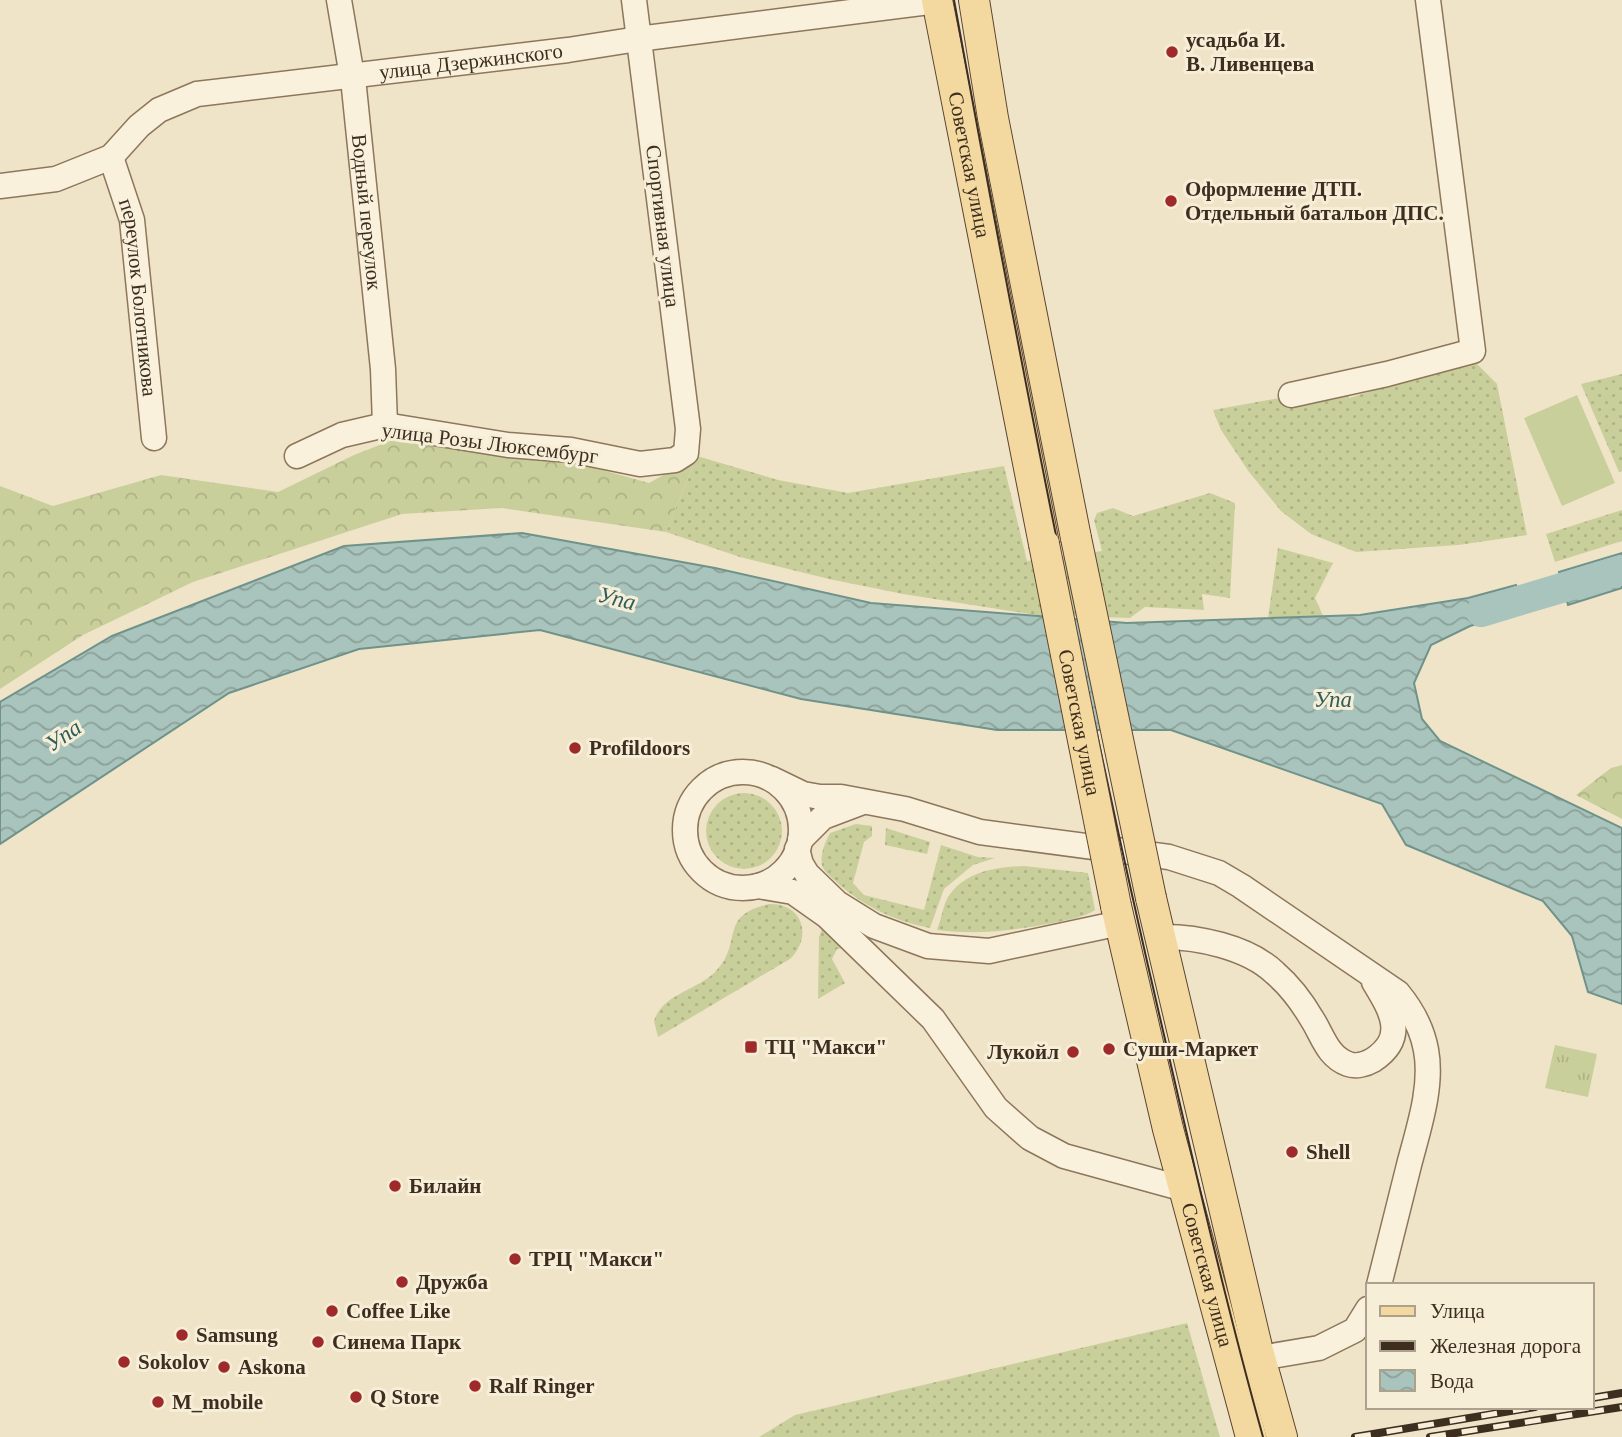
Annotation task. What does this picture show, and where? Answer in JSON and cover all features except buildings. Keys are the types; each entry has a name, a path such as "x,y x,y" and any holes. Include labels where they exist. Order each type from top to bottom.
{"main road":[{"name":"Советская улица","path":"938,0 1118,915 1165,1117 1251,1437"},
{"name":"Советская улица","path":"974,0 993,118 1159,937 1262,1365 1282,1437"}],"street":[{"name":"Водный переулок","path":"339,0 353,75 383,369 385,425"},
{"name":"Спортивная улица","path":"634,0 688,429 686,453"},
{"name":"улица Дзержинского","path":"0,186 56,180 111,157 139,126 159,110 197,94 568,50 938,0"},
{"path":"1291,395 1387,374 1473,351 1428,0"},
{"name":"переулок Болотникова","path":"111,157 132,220 155,438"},
{"name":"улица Розы Люксембург","path":"298,456 342,435 385,425 508,445 570,450 640,464 675,460 686,453"},
{"path":"1184,1189 1065,1156 1030,1138 996,1108 933,1019 827,916 793,892 758,886 734,887 717,882 703,873 692,859 686,842 685,822 691,804 702,788 717,777 735,772 754,773 803,794 905,809 980,832 1169,858 1200,866 1241,886 1372,978 1398,993 1413,1011 1426,1050 1427,1077 1421,1117 1380,1283"},
{"path":"772,779 786,790 795,805 800,822 801,864 807,874 837,903 874,926 928,946 989,951 1118,915"},
{"path":"758,886 782,873 809,829 823,817 854,804 871,802"},
{"path":"1159,937 1174,937 1227,948 1250,956 1274,971 1298,997 1315,1023 1324,1044 1337,1058 1350,1066 1367,1064 1385,1053 1392,1040 1394,1024 1388,1006 1372,978"},
{"path":"1262,1365 1319,1348 1355,1330 1366,1312"}],"green space":[{"path":"1473,360 1497,384 1527,535 1458,545 1356,552 1311,534 1281,511 1249,472 1221,430 1213,410 1346,386 1349,398"},
{"path":"1622,374 1622,471 1619,472 1581,384"},
{"path":"1577,395 1615,483 1562,506 1524,418"},
{"path":"395,439 498,455 577,463 649,483 697,456 666,532 502,508 402,514 193,582 83,635 0,689 0,486 53,506 161,475 278,492 354,455"},
{"path":"697,456 778,480 848,493 1004,466 1027,561 1102,551 1094,520 1097,513 1113,508 1133,516 1210,493 1235,503 1230,598 1202,594 1204,610 1145,607 1130,618 1036,615 903,594 740,557 666,532"},
{"path":"1622,510 1622,541 1555,562 1546,534"},
{"path":"1278,548 1333,563 1315,598 1325,620 1268,618"},
{"path":"1622,765 1622,819 1576,795 1611,768"},
{"path":"744,793 759,796 771,804 779,816 782,831 779,846 771,858 759,866 744,869 729,866 717,858 709,846 706,831 709,816 717,804 729,796"},
{"path":"856,824 872,826 872,836 864,842 853,883 864,895 924,910 941,845 978,857 995,858 973,865 944,889 930,928 916,925 865,903 823,869 822,853 830,833"},
{"path":"886,828 930,842 927,854 885,845"},
{"path":"1024,866 1088,873 1095,910 1069,920 1009,930 937,930 948,897 963,881 992,869"},
{"path":"769,904 790,909 801,923 801,941 790,959 658,1037 654,1021 658,1012 673,998 716,971 729,950 737,923 743,915"},
{"path":"822,929 828,930 848,947 837,949 832,959 845,983 818,999 819,937"},
{"path":"1555,1045 1597,1054 1588,1097 1545,1088"},
{"path":"1187,1323 1220,1437 759,1437 795,1415"}],"water":[{"name":"Упа","path":"522,533 715,568 871,603 1127,623 1360,615 1468,598 1516,585 1523,610 1470,626 1431,645 1414,683 1422,719 1440,741 1622,828 1622,1004 1588,992 1572,936 1543,901 1406,845 1382,804 1171,730 997,730 801,699 540,630 359,649 229,693 0,844 0,702 112,636 344,546"},
{"path":"1622,553 1622,588 1568,605 1559,572"}],"waterway":[{"name":"Упа","path":"1481,612 1622,570"}],"tram line":[{"path":"954,0 1027,389 1106,777 1199,1186 1263,1437"}],"railway":[{"path":"1594,1398 1622,1393"},
{"path":"1430,1437 1622,1407"},
{"path":"1355,1437 1523,1409"}],"place":[{"name":"усадьба И. В. Ливенцева","path":"1172,52"},
{"name":"Оформление ДТП. Отдельный батальон ДПС.","path":"1171,201"},
{"name":"Profildoors","path":"575,748"},
{"name":"ТЦ \"Макси\"","path":"751,1047"},
{"name":"Суши-Маркет","path":"1109,1049"},
{"name":"Лукойл","path":"1073,1052"},
{"name":"Shell","path":"1292,1152"},
{"name":"Билайн","path":"395,1186"},
{"name":"ТРЦ \"Макси\"","path":"515,1259"},
{"name":"Дружба","path":"402,1282"},
{"name":"Coffee Like","path":"332,1311"},
{"name":"Samsung","path":"182,1335"},
{"name":"Синема Парк","path":"318,1342"},
{"name":"Sokolov","path":"124,1362"},
{"name":"Askona","path":"224,1367"},
{"name":"Ralf Ringer","path":"475,1386"},
{"name":"Q Store","path":"356,1397"},
{"name":"M_mobile","path":"158,1402"}]}
